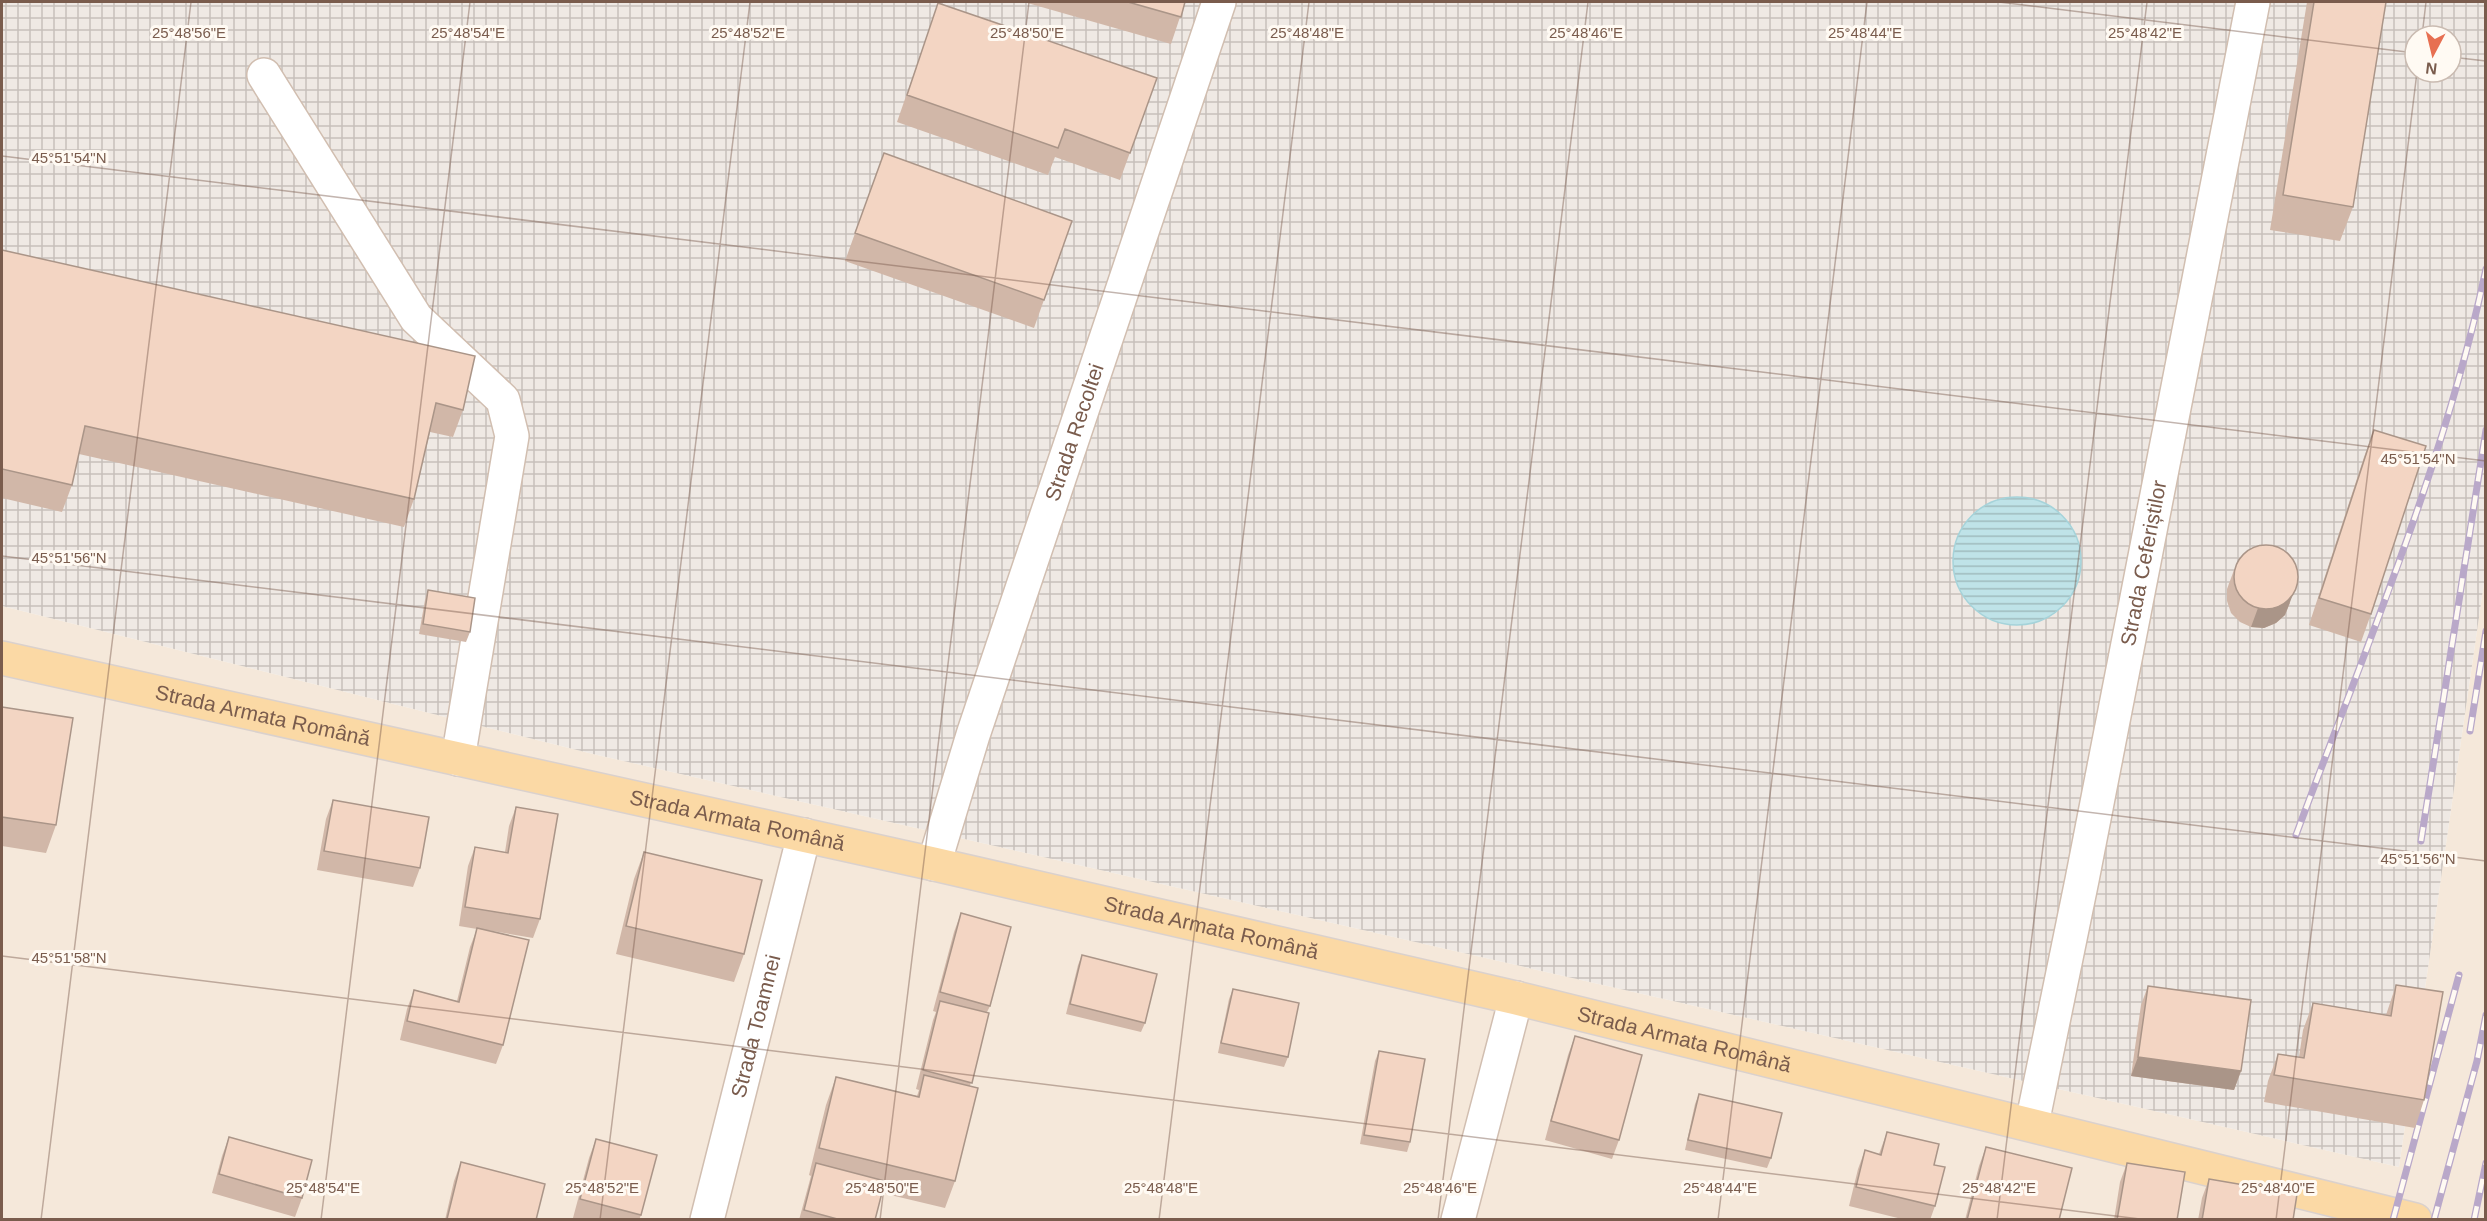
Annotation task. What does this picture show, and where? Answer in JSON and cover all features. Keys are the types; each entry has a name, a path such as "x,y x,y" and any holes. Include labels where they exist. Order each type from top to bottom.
{"main road":[{"name":"Strada Armata Română","path":"2,658 934,864 1516,998 2415,1220"}],"street":[{"name":"Strada Recoltei","path":"934,864 973,735 1219,2"},
{"name":"Strada Ceferiștilor","path":"2032,1124 2082,880 2253,2"},
{"path":"264,75 416,318 503,400 512,436 458,759"},
{"name":"Strada Toamnei","path":"707,1220 804,835"},
{"path":"1458,1220 1516,998"}],"shaded area":[{"path":"2,2 2485,2 2485,576 2399,1167 593,754 2,606"},
{"path":"2485,576 2485,1219 2,1219 2,606 593,754 2399,1167"}],"water":[{"path":"2017,497 2041,502 2062,516 2076,537 2081,561 2076,585 2062,606 2041,620 2017,625 1993,620 1972,606 1958,585 1953,561 1958,537 1972,516 1993,502"}],"building":[{"path":"1128,2 1185,2 1181,17"},
{"path":"2314,2 2386,2 2353,207 2283,195"},
{"path":"938,3 1157,78 1130,153 1065,129 1058,148 907,95"},
{"path":"884,153 1072,221 1044,300 855,233"},
{"path":"2,250 475,356 463,410 436,403 414,499 85,426 72,485 2,469"},
{"path":"2374,430 2426,446 2371,614 2319,598"},
{"path":"2266,545 2278,547 2289,554 2296,565 2298,577 2296,589 2289,600 2278,607 2266,609 2254,607 2243,600 2236,589 2234,577 2236,565 2243,554 2254,547"},
{"path":"428,590 475,598 470,632 423,624"},
{"path":"2,707 73,718 56,825 2,817"},
{"path":"333,800 429,817 420,868 324,851"},
{"path":"516,807 558,814 540,919 465,907 475,847 508,853"},
{"path":"644,852 762,880 744,954 626,926"},
{"path":"961,913 1011,927 990,1006 940,992"},
{"path":"477,928 529,940 503,1045 407,1021 414,990 459,1002"},
{"path":"1082,955 1157,974 1145,1023 1070,1004"},
{"path":"2396,985 2443,992 2424,1100 2274,1075 2278,1054 2304,1058 2313,1003 2391,1016"},
{"path":"2148,986 2251,1000 2241,1071 2138,1057"},
{"path":"1233,989 1299,1003 1288,1057 1221,1043"},
{"path":"940,1001 989,1013 972,1083 923,1070"},
{"path":"1575,1036 1642,1055 1619,1140 1551,1121"},
{"path":"1379,1051 1425,1059 1410,1142 1364,1135"},
{"path":"924,1075 978,1088 955,1181 819,1148 836,1077 919,1097"},
{"path":"1699,1094 1782,1113 1771,1158 1688,1140"},
{"path":"1887,1132 1939,1144 1934,1165 1945,1167 1935,1206 1856,1187 1865,1150 1881,1155"},
{"path":"229,1137 312,1160 302,1198 219,1174"},
{"path":"596,1139 657,1155 641,1215 580,1199"},
{"path":"1986,1147 2072,1168 2059,1220 1967,1220"},
{"path":"461,1162 545,1184 536,1220 447,1219"},
{"path":"816,1163 885,1181 875,1220 841,1220 804,1210"},
{"path":"2127,1163 2185,1172 2177,1220 2117,1220"},
{"path":"2209,1179 2297,1194 2293,1220 2202,1220"}],"railway":[{"path":"2296,835 2402,555 2426,484 2449,413 2486,269"},
{"path":"2421,841 2486,430"},
{"path":"2470,731 2486,631"},
{"path":"2393,1220 2459,975"},
{"path":"2434,1220 2477,1061 2486,1015"},
{"path":"2474,1220 2486,1163"}]}
